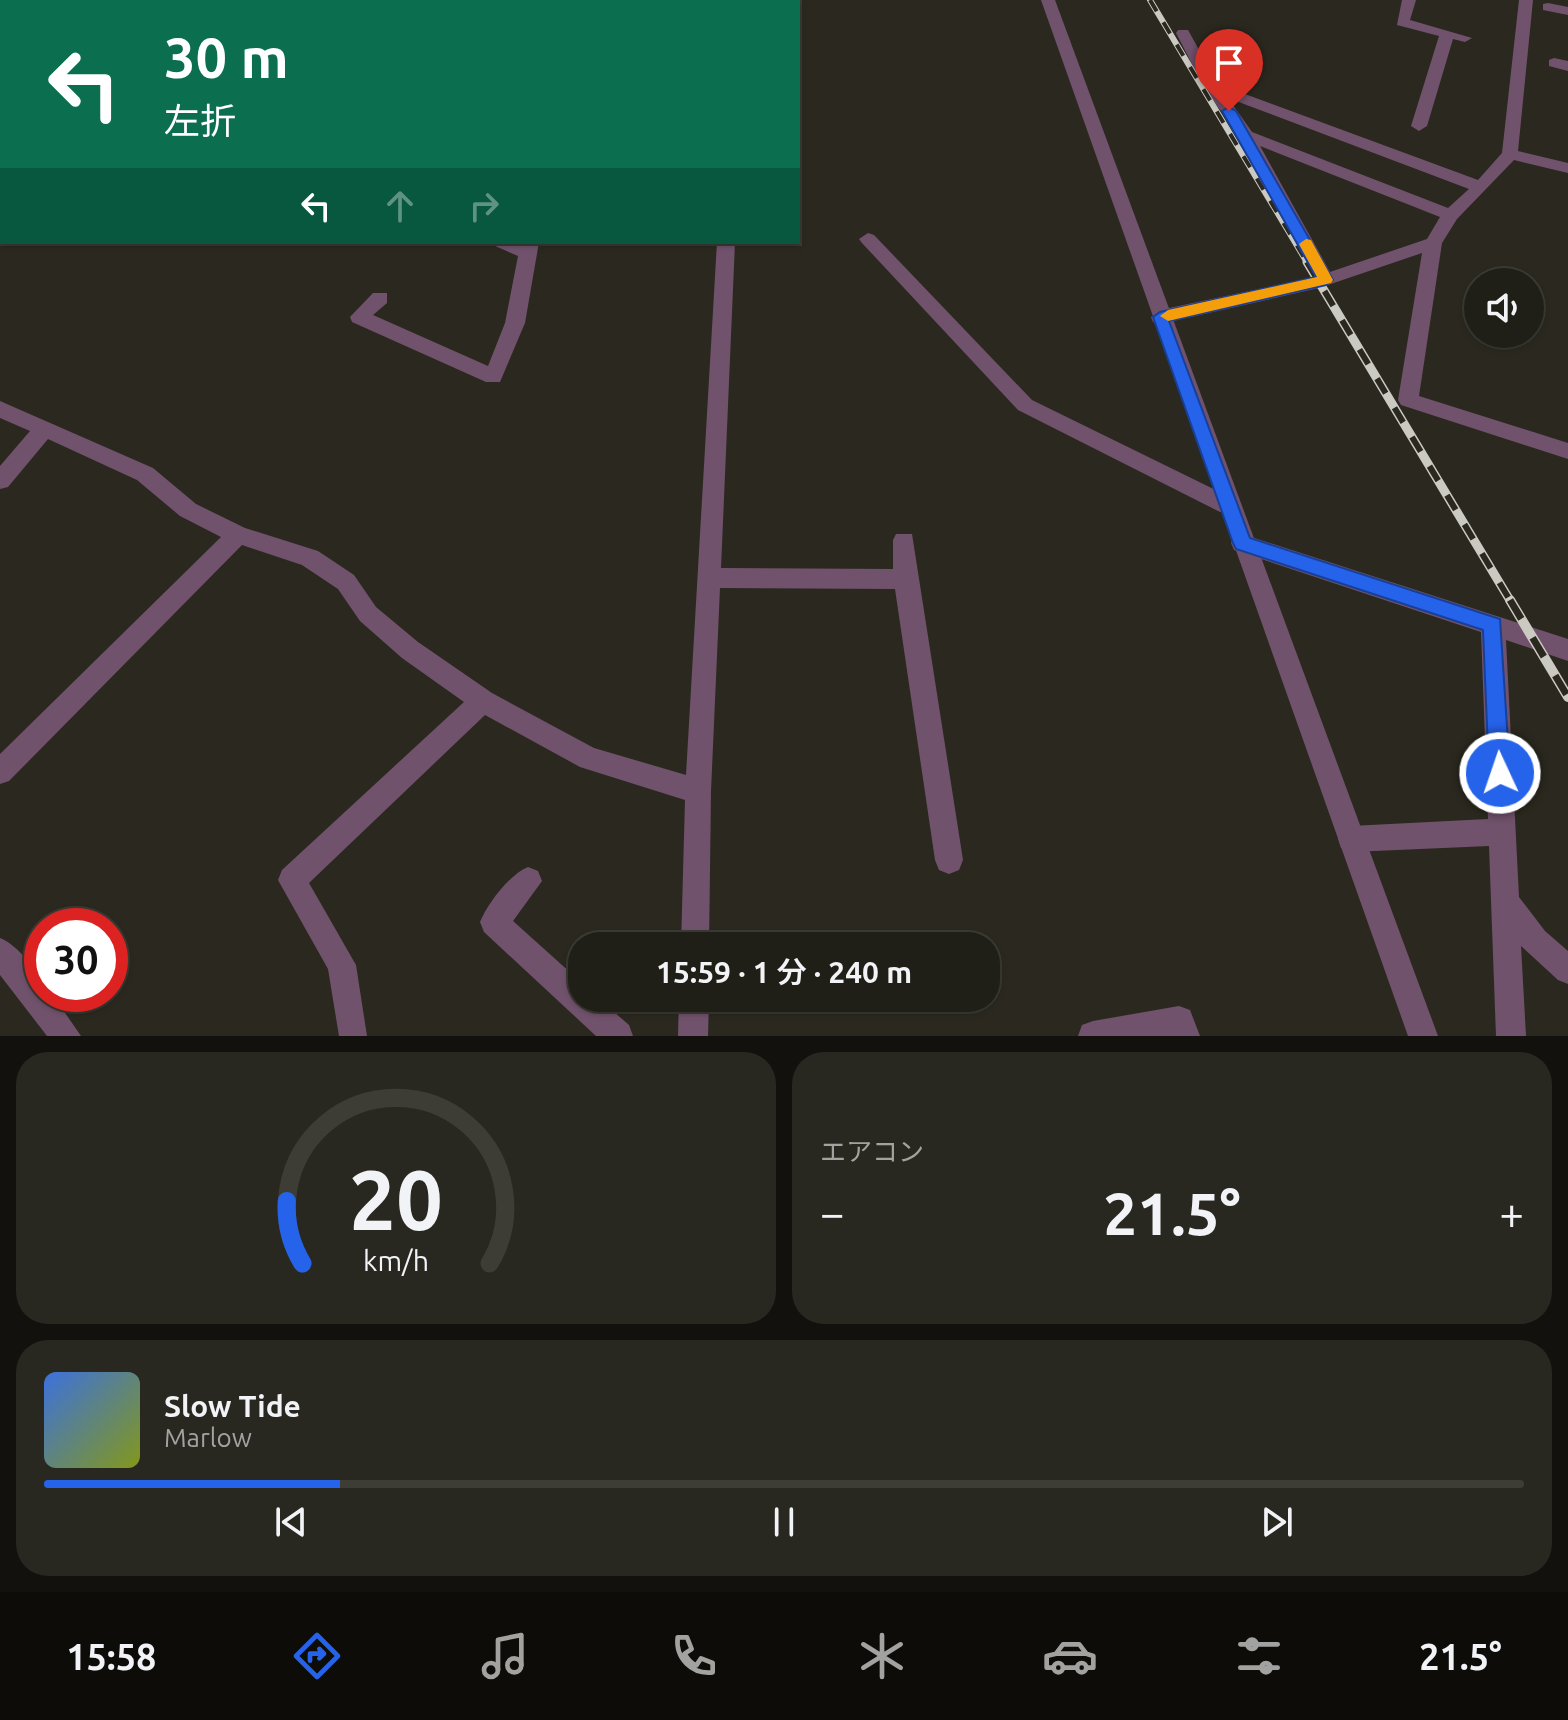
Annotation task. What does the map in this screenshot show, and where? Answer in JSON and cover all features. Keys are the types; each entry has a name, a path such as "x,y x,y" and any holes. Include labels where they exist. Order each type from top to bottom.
{"street":[{"path":"1048,0 1228,506 1423,1036"},
{"path":"1409,0 1402,22 1465,38"},
{"path":"1526,0 1510,154 1481,187 1450,215 1433,243 1408,400 1568,451"},
{"path":"1548,7 1568,11"},
{"path":"1183,33 1212,87 1246,135 1326,280"},
{"path":"1419,126 1447,34"},
{"path":"1212,87 1481,187"},
{"path":"1246,135 1450,215"},
{"path":"1510,154 1568,168"},
{"path":"868,239 1025,405 1228,506"},
{"path":"1160,317 1326,280 1433,243"},
{"path":"380,298 359,317 493,377 515,323 529,247 509,244"},
{"path":"695,932 698,791 726,244"},
{"path":"0,409 145,474 188,510 238,535 310,558 346,582 368,614 389,632 483,701 589,758 698,791"},
{"path":"0,481 45,428"},
{"path":"0,772 238,535"},
{"path":"904,540 905,579 949,860"},
{"path":"1242,543 1568,650"},
{"path":"710,578 905,579"},
{"path":"1493,625 1511,1036"},
{"path":"353,1033 342,965 292,880 483,701"},
{"path":"1351,839 1502,832"},
{"path":"528,881 494,922 618,1036"},
{"path":"1505,902 1535,941 1568,970"},
{"path":"0,952 66,1036"},
{"path":"693,1036 694,1012"},
{"path":"1093,1036 1179,1021 1185,1036"}],"railway":[{"path":"1150,0 1308,264"},
{"path":"1307,262 1511,602"},
{"path":"1510,600 1568,697"}],"slow traffic":[{"path":"1168,316 1326,280 1306,244"}],"route":[{"path":"1229,111 1246,135 1326,280 1160,317 1242,543 1493,625 1500,773"}]}
